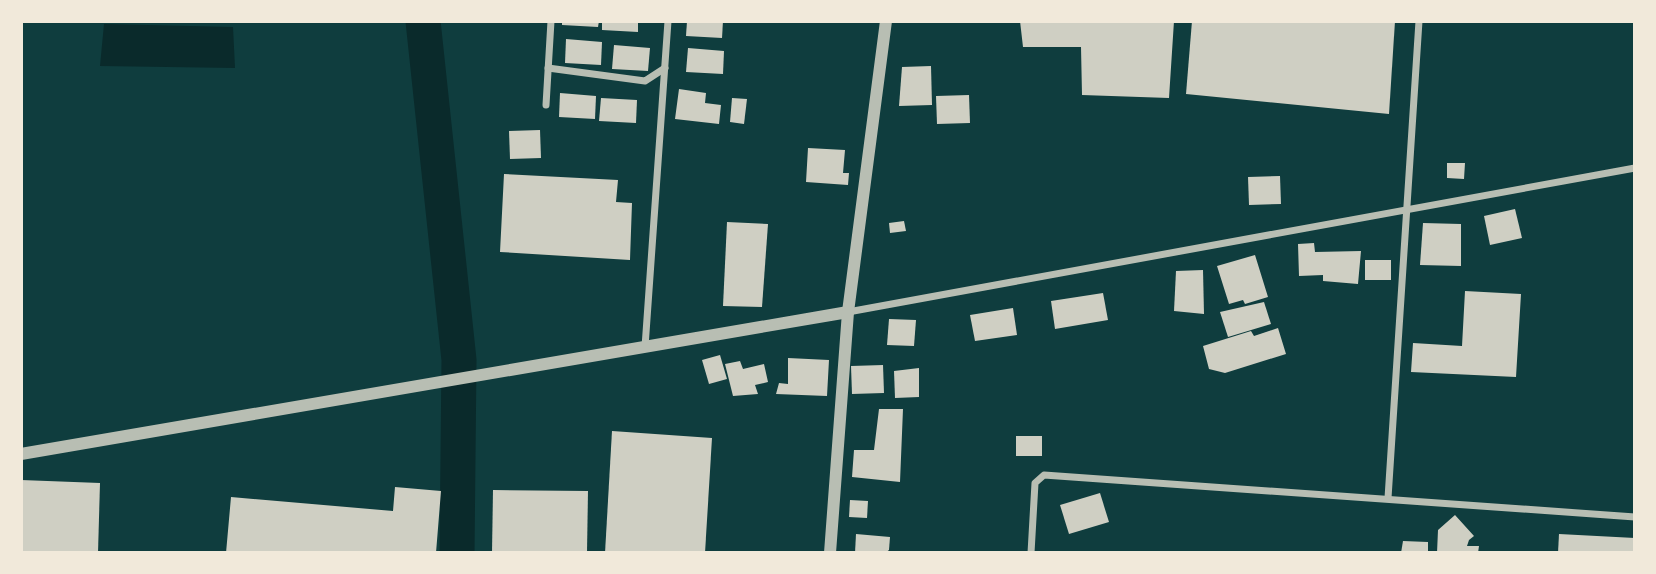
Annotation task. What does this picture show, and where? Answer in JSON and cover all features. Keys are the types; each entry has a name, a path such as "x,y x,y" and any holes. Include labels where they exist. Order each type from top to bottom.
{"street":[{"path":"546,105 551,21"},
{"path":"645,348 668,21"},
{"path":"831,553 848,312 886,21"},
{"path":"1388,499 1419,21"},
{"path":"548,68 645,81 665,68"},
{"path":"21,454 478,373 645,348 1635,168"},
{"path":"1031,553 1035,483 1044,475 1635,517"}],"water":[{"path":"104,24 233,27 235,68 100,66"}],"building":[{"path":"562,21 599,21 598,27 562,25"},
{"path":"602,21 638,21 638,32 602,30"},
{"path":"687,21 723,21 722,38 686,36"},
{"path":"1020,21 1174,21 1169,98 1082,95 1081,47 1023,47"},
{"path":"1192,21 1395,21 1389,114 1186,94"},
{"path":"566,39 602,42 601,65 565,63"},
{"path":"614,45 650,48 648,71 612,69"},
{"path":"688,48 724,51 723,74 686,72"},
{"path":"931,66 932,105 899,106 902,67"},
{"path":"679,89 706,93 705,103 721,105 719,124 675,119"},
{"path":"560,93 596,96 595,119 559,117"},
{"path":"969,95 970,123 937,124 936,96"},
{"path":"601,98 637,100 636,123 599,121"},
{"path":"732,98 747,99 744,124 730,122"},
{"path":"540,130 541,158 510,159 509,131"},
{"path":"808,148 845,150 843,173 849,173 848,185 806,182"},
{"path":"1447,163 1465,163 1464,179 1447,178"},
{"path":"504,174 618,180 616,202 632,203 630,260 500,252"},
{"path":"1280,176 1281,204 1249,205 1248,177"},
{"path":"1515,209 1522,238 1490,245 1484,216"},
{"path":"904,221 906,231 890,233 889,223"},
{"path":"727,222 768,224 762,307 723,306"},
{"path":"1423,223 1461,224 1461,266 1420,265"},
{"path":"1314,243 1315,252 1361,251 1358,284 1323,281 1323,275 1299,276 1298,244"},
{"path":"1255,255 1268,297 1245,304 1243,300 1229,304 1217,266"},
{"path":"1365,260 1391,260 1391,280 1365,280"},
{"path":"1203,270 1204,314 1174,311 1176,271"},
{"path":"1465,291 1521,294 1516,377 1411,372 1413,343 1462,346"},
{"path":"1103,293 1108,320 1055,329 1051,301"},
{"path":"1264,302 1271,324 1228,337 1220,312"},
{"path":"1013,308 1017,335 975,341 970,315"},
{"path":"889,319 916,320 914,346 887,345"},
{"path":"1278,328 1286,354 1225,373 1209,369 1203,346 1251,331 1254,336"},
{"path":"720,355 727,379 709,384 702,360"},
{"path":"788,358 829,360 827,396 776,394 779,383 788,384"},
{"path":"740,361 743,369 764,364 768,382 755,385 758,394 733,396 725,364"},
{"path":"883,365 884,393 852,394 851,366"},
{"path":"919,368 919,397 895,398 894,371"},
{"path":"879,409 903,409 900,482 852,477 854,450 874,450"},
{"path":"612,431 712,438 705,553 605,553"},
{"path":"1016,436 1042,436 1042,456 1016,456"},
{"path":"21,480 100,483 98,553 21,553"},
{"path":"395,487 441,491 436,553 226,553 231,497 393,511"},
{"path":"493,490 588,491 587,553 492,553"},
{"path":"1100,493 1109,522 1069,534 1060,505"},
{"path":"850,500 868,501 867,518 849,517"},
{"path":"1455,515 1474,536 1467,546 1479,546 1478,553 1437,553 1438,530"},
{"path":"856,534 890,537 889,550 885,553 855,553"},
{"path":"1559,534 1635,538 1635,553 1558,553"},
{"path":"1403,541 1428,542 1428,553 1401,553"}],"waterway":[{"path":"423,21 459,360 457,553"}]}
